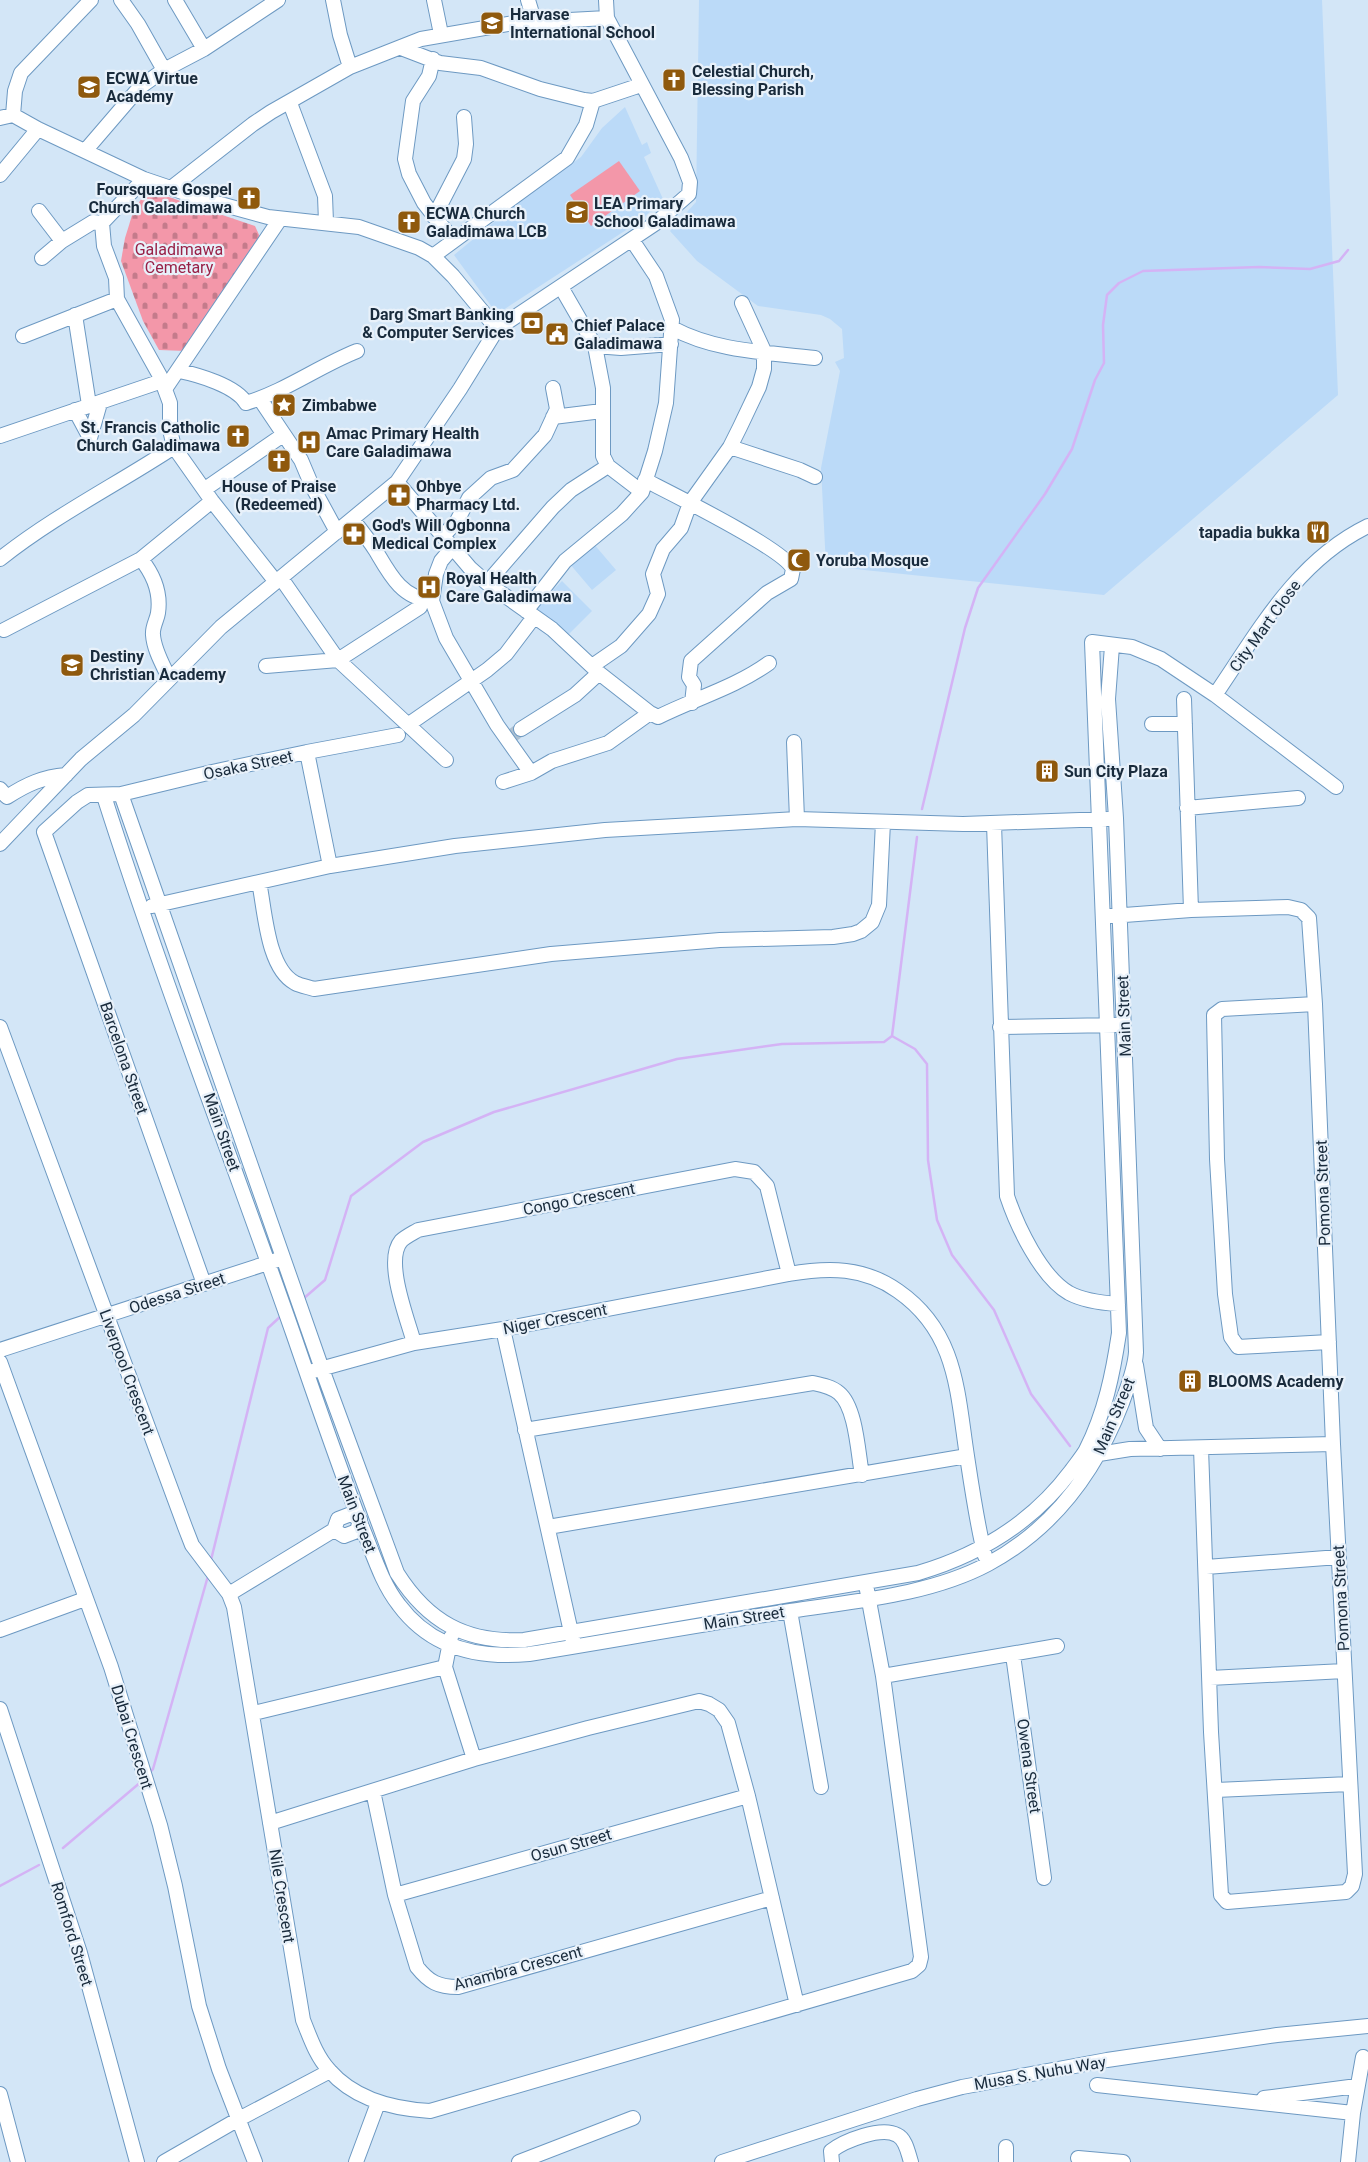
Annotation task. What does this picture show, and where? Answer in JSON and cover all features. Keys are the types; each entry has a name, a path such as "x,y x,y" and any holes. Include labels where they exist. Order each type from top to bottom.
{"street":[{"path":"91,0 55,34 21,73 6,116 144,179 244,212 280,219 326,222 359,227 420,248 432,256 453,276 497,329"},
{"path":"121,0 138,24 164,70"},
{"path":"175,0 204,49"},
{"path":"333,0 340,35 350,67"},
{"path":"434,0 441,34"},
{"path":"528,0 534,20"},
{"path":"3,838 81,759 134,715 221,627 397,482 460,389 497,329 632,240 684,200 690,188 682,158 641,85 607,18 606,0"},
{"path":"85,151 140,87 164,70 204,49 271,2"},
{"path":"171,188 252,124 350,67 422,39 441,34 534,20 607,18"},
{"path":"401,48 440,63 481,68 540,89 592,101 641,85"},
{"path":"433,59 429,76 413,101 405,159 409,174 434,217 453,240"},
{"path":"432,256 567,158 586,125 592,101"},
{"path":"290,103 325,196 326,222"},
{"path":"434,217 464,160 466,144 464,118"},
{"path":"0,175 38,130"},
{"path":"144,179 102,223 104,246 116,278 117,299 164,385 172,413 170,430 174,447 208,495 279,580 338,660 446,760"},
{"path":"39,211 62,241"},
{"path":"0,436 75,410 164,385 179,371 212,318 280,219"},
{"path":"42,258 62,241 93,222 102,223"},
{"path":"409,724 506,654 565,561 622,514 644,486 655,451 666,403 672,328 667,301 656,276 632,240"},
{"path":"561,287 595,346 603,388 604,456 608,466 644,486 690,503 786,559 791,565 793,574 791,579 767,593 692,661 689,677 694,685 692,703"},
{"path":"23,336 117,299"},
{"path":"514,734 575,694 596,669 649,614 658,594 653,574 663,549 681,528 690,503 730,447 759,387 764,369 764,351 742,303"},
{"path":"75,315 95,404 90,438 75,410"},
{"path":"672,328 685,335 722,347 815,358"},
{"path":"595,346 621,348 671,344"},
{"path":"179,371 221,384 243,397 246,403 260,399 313,374 328,362 357,351"},
{"path":"266,666 338,660 424,602 442,561 447,542 469,498 491,478 510,472 545,434 557,404 553,388"},
{"path":"260,399 301,460 312,486 338,532"},
{"path":"553,417 602,412"},
{"path":"4,630 141,559 208,495 283,435"},
{"path":"0,559 54,520 111,488 174,447"},
{"path":"730,447 800,470 815,478"},
{"path":"487,583 554,506 571,490 608,466"},
{"path":"397,482 447,542 487,583 552,629 596,669 650,713 658,717 747,679 769,663"},
{"path":"353,520 391,578 399,587 424,602 440,624 446,638 472,680 514,734 532,773"},
{"name":"City Mart Close","path":"1215,695 1296,581 1328,551 1368,526"},
{"path":"141,559 156,585 158,612 152,633 156,649 170,678"},
{"name":"Main Street","path":"104,796 306,1373 360,1520 380,1572 398,1604 420,1627 449,1646 485,1655 507,1656 574,1647 868,1599 940,1584 987,1564 1028,1538 1056,1512 1093,1452 1094,1432 1104,1407 1114,1367 1118,1333 1092,642 1112,646 1108,699 1116,818 1136,1308 1136,1363 1108,1436 1093,1452 1040,1506 1005,1534 983,1548 925,1571 572,1631 508,1640 490,1639 453,1627 431,1615 407,1589 397,1573 374,1515 322,1369 121,794"},
{"path":"1112,646 1132,647 1161,659 1215,695 1336,787"},
{"path":"1094,700 1108,699"},
{"path":"1184,699 1191,910"},
{"path":"503,782 532,773 552,761 608,743 650,713"},
{"path":"1152,724 1185,724"},
{"path":"306,752 398,736"},
{"path":"794,742 797,819"},
{"name":"Osaka Street","path":"44,832 88,796 121,794 306,752 330,866"},
{"path":"1096,768 1113,767"},
{"path":"2,795 46,776 66,774"},
{"path":"1187,808 1298,798"},
{"path":"143,909 160,903 330,866 455,846 605,830 797,819 994,824 1116,818"},
{"path":"259,882 274,958 283,973 295,983 314,989 551,954 720,940 832,937 853,934 861,931 872,922 879,905 883,822"},
{"path":"994,824 1007,1196 1011,1208 1039,1261 1057,1284 1078,1297 1118,1304"},
{"name":"Barcelona Street","path":"44,832 204,1284"},
{"name":"Pomona Street","path":"1102,917 1191,910 1288,907 1297,908 1309,918 1315,1004 1328,1342 1355,1874 1349,1890 1346,1892 1227,1902 1221,1895 1219,1888 1216,1790 1211,1732 1201,1448"},
{"path":"1315,1004 1222,1009 1214,1015 1217,1159 1225,1294 1232,1342 1238,1348 1328,1342"},
{"path":"1000,1027 1124,1025"},
{"name":"Liverpool Crescent","path":"0,1027 192,1545 229,1594 234,1608 254,1713"},
{"name":"Congo Crescent","path":"414,1344 396,1274 395,1259 401,1242 418,1230 735,1169 754,1172 768,1186 789,1274"},
{"name":"Odessa Street","path":"0,1350 284,1257"},
{"name":"Niger Crescent","path":"306,1373 414,1344 503,1329 789,1274 819,1269 841,1269 857,1272 874,1277 891,1286 920,1309 939,1334 954,1371 967,1456 987,1564"},
{"path":"503,1329 572,1631 574,1647"},
{"name":"Dubai Crescent","path":"0,1362 84,1600 110,1667 160,1825 176,1886 199,2006 237,2120 255,2162"},
{"path":"1136,1363 1146,1428 1160,1449"},
{"path":"525,1430 813,1383 826,1386 839,1393 849,1406 862,1475"},
{"path":"1094,1432 1108,1436 1130,1449"},
{"path":"1093,1452 1130,1449 1333,1444"},
{"path":"548,1527 967,1456"},
{"path":"229,1594 334,1530 338,1519 351,1514 360,1520 374,1515"},
{"path":"1206,1568 1339,1557"},
{"path":"866,1582 883,1676 1057,1646"},
{"path":"0,1630 84,1600"},
{"path":"790,1611 821,1787"},
{"path":"453,1627 446,1666 474,1759"},
{"name":"Owena Street","path":"1013,1655 1044,1878"},
{"path":"254,1713 446,1666"},
{"path":"1210,1678 1344,1670"},
{"name":"Nile Crescent","path":"254,1713 270,1823 303,2020 313,2047 330,2071 348,2085 378,2102 399,2108 430,2111 912,1971 919,1965 921,1957 883,1676"},
{"path":"270,1823 474,1759 588,1728 699,1701 708,1704 719,1710 728,1723 748,1796 797,2005"},
{"name":"Romford Street","path":"0,1708 80,1952 137,2162"},
{"path":"1216,1790 1350,1784"},
{"name":"Anambra Crescent","path":"373,1791 395,1895 417,1967 423,1975 440,1987 458,1987 772,1898"},
{"name":"Osun Street","path":"395,1895 748,1796"},
{"name":"Musa S. Nuhu Way","path":"722,2162 759,2156 917,2099 962,2087 1107,2060 1277,2035 1368,2026"},
{"path":"1348,2162 1353,2113 1363,2057"},
{"path":"164,2162 237,2120 330,2071"},
{"path":"1097,2085 1353,2113"},
{"path":"1240,2101 1357,2086"},
{"path":"0,2094 18,2162"},
{"path":"356,2162 378,2102"},
{"path":"519,2162 633,2118"},
{"path":"832,2157 842,2142 886,2131 899,2135 906,2145 911,2162"},
{"path":"1006,2147 1006,2162"},
{"path":"1078,2158 1123,2162"}],"shaded area":[{"path":"699,0 1322,0 1338,395 1104,595 826,566 821,468 840,371 835,362 844,358 842,329 830,319 821,315 758,306 697,261 670,231 696,202"},
{"name":"LEA Primary School Galadimawa","path":"625,107 642,145 647,142 651,153 644,157 663,199 640,221 497,314 454,255 516,204 581,157 602,128"},
{"path":"593,543 616,570 592,590 569,563"},
{"path":"562,581 592,611 565,638 536,607"}],"green space":[{"path":"619,161 640,191 591,226 570,195"},
{"name":"Galadimawa Cemetary","path":"148,190 255,226 260,237 186,351 159,350 143,321 121,261 125,238 134,209"}],"waterway":[{"path":"922,809 965,628 978,588 1045,494 1072,449 1095,380 1104,363 1103,325 1107,295 1119,283 1143,271 1259,267 1310,269 1339,261 1348,250"},
{"path":"303,1299 325,1280 351,1196 423,1142 494,1112 677,1059 782,1044 884,1042 892,1036 917,837"},
{"path":"892,1036 915,1049 927,1064 928,1160 937,1220 952,1255 994,1310 1031,1394 1070,1446"},
{"path":"211,1560 268,1328 281,1316"},
{"path":"149,1773 153,1769 208,1576"},
{"path":"63,1848 142,1781"},
{"path":"0,1886 39,1865"}],"tunnel":[{"path":"513,735 521,729"}],"place":[{"name":"Harvase International School","path":"492,23"},
{"name":"Celestial Church, Blessing Parish","path":"674,80"},
{"name":"ECWA Virtue Academy","path":"89,87"},
{"name":"Foursquare Gospel Church Galadimawa","path":"249,198"},
{"name":"LEA Primary School Galadimawa","path":"577,212"},
{"name":"ECWA Church Galadimawa LCB","path":"409,222"},
{"name":"Darg Smart Banking & Computer Services","path":"532,323"},
{"name":"Chief Palace Galadimawa","path":"557,334"},
{"name":"Zimbabwe","path":"284,405"},
{"name":"St. Francis Catholic Church Galadimawa","path":"238,436"},
{"name":"Amac Primary Health Care Galadimawa","path":"309,442"},
{"name":"House of Praise (Redeemed)","path":"279,461"},
{"name":"Ohbye Pharmacy Ltd.","path":"399,495"},
{"name":"tapadia bukka","path":"1318,532"},
{"name":"God's Will Ogbonna Medical Complex","path":"354,534"},
{"name":"Yoruba Mosque","path":"799,560"},
{"name":"Royal Health Care Galadimawa","path":"429,587"},
{"name":"Destiny Christian Academy","path":"72,665"},
{"name":"Sun City Plaza","path":"1047,771"},
{"name":"BLOOMS Academy","path":"1190,1381"}]}
